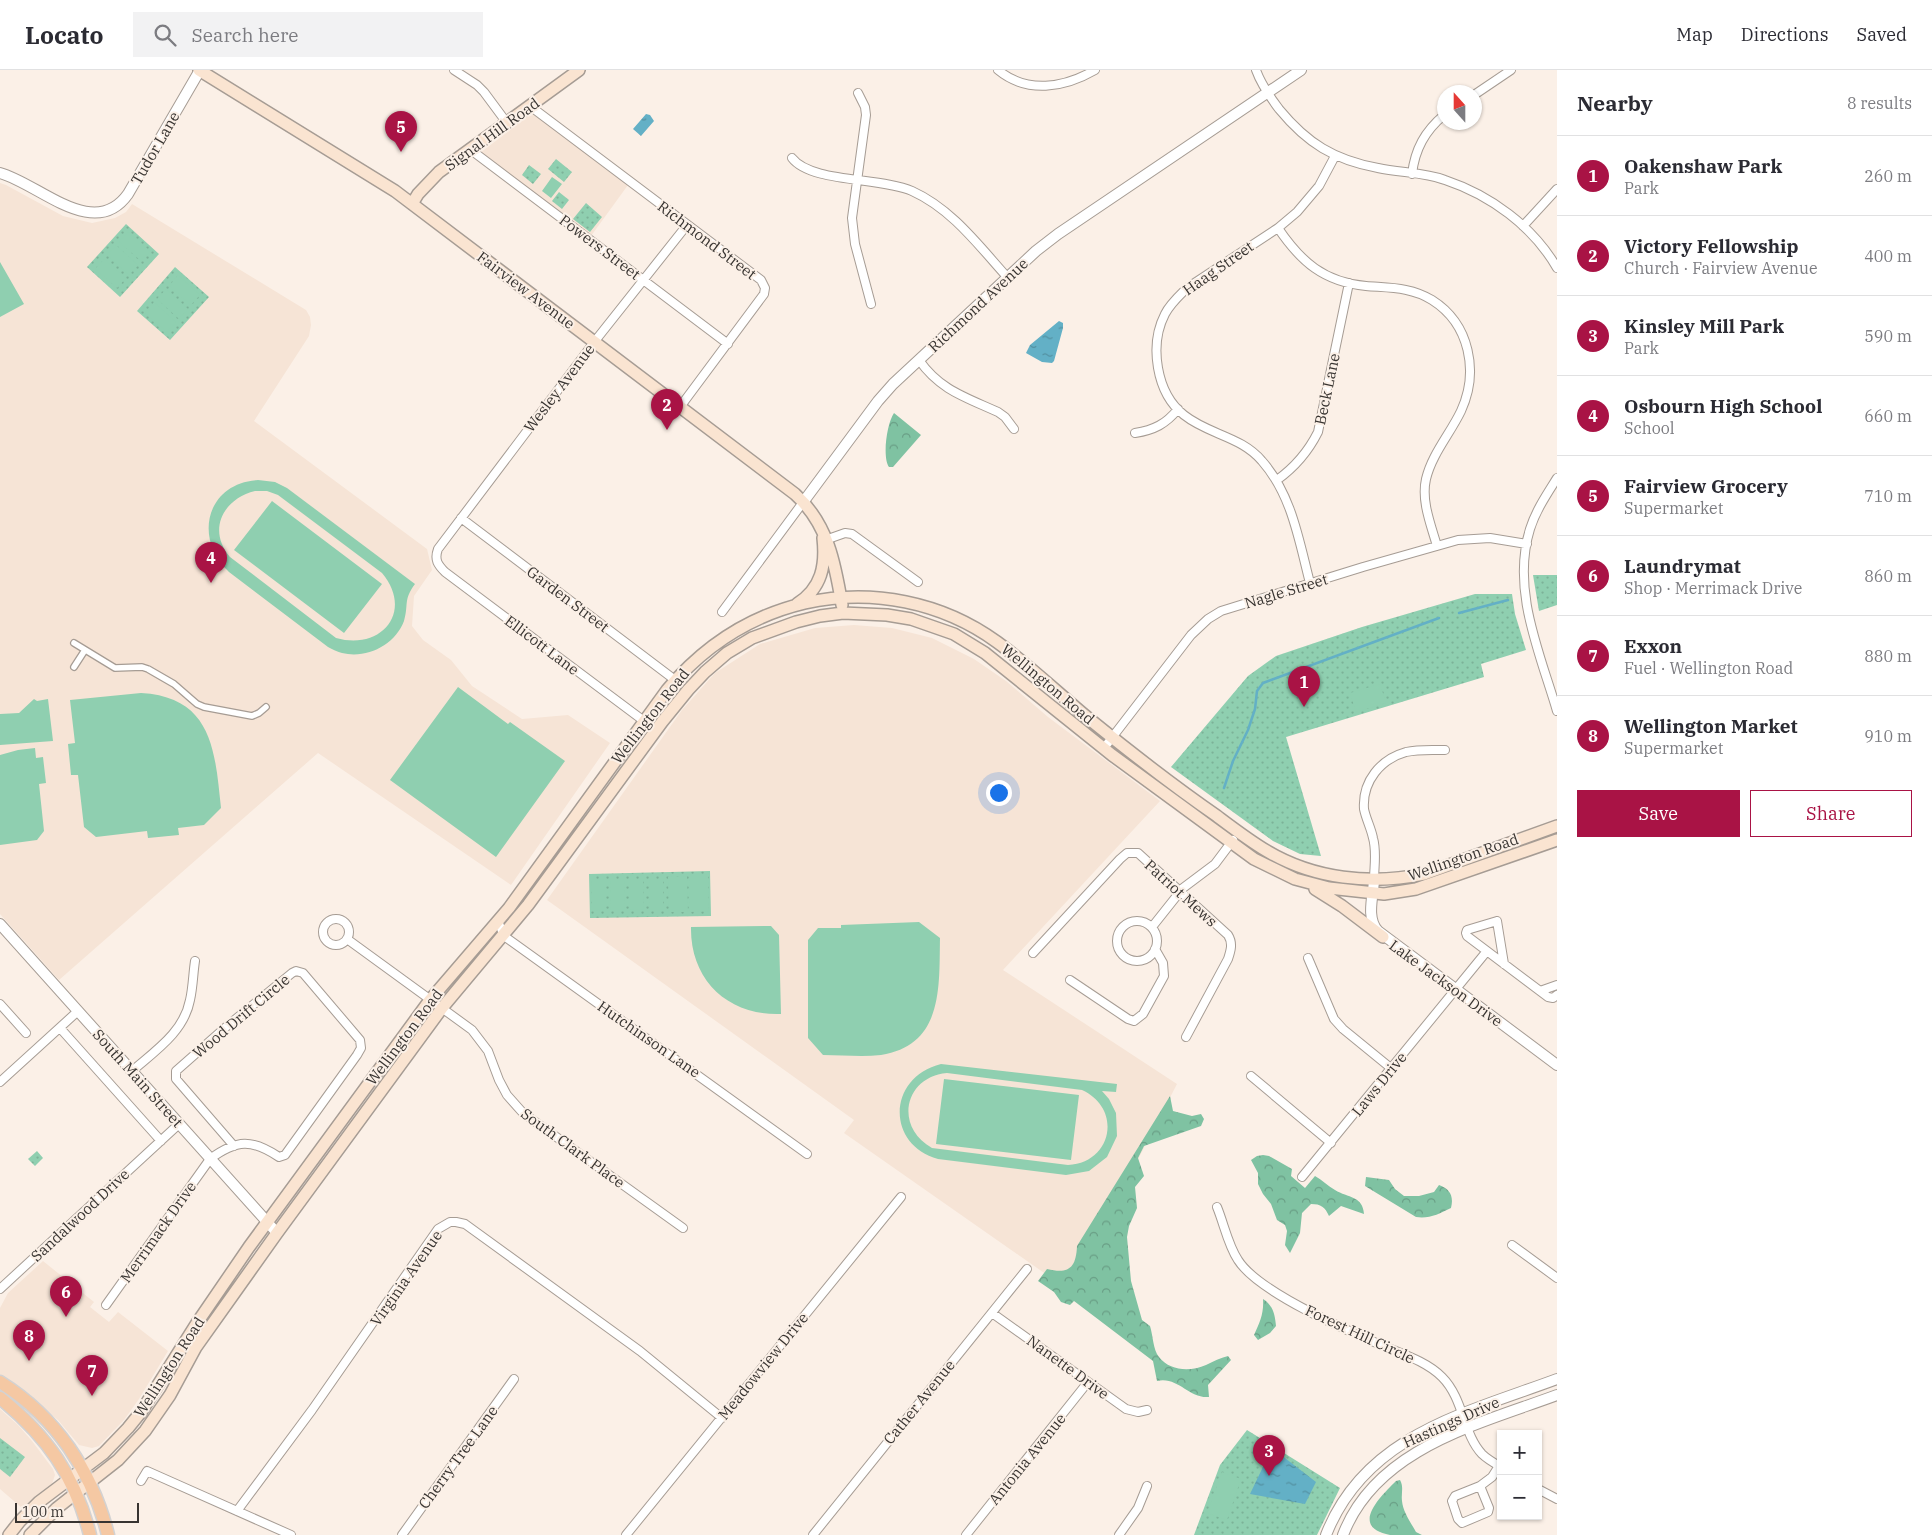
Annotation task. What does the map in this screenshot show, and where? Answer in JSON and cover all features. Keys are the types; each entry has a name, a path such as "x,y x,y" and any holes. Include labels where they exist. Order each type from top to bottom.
{"main road":[{"name":"Fairview Avenue","path":"200,70 412,204 804,501 825,534 838,577 844,613"},
{"name":"Signal Hill Road","path":"412,204 418,194 431,180 579,70"},
{"path":"792,606 814,590 821,578 825,534"},
{"name":"Wellington Road","path":"9,1535 28,1512 116,1442 141,1412 197,1323 267,1222 430,1000 498,920 675,680 702,654 738,629 792,606 841,598 871,597 896,600 913,603 955,618 996,641 1112,738 1174,786 1239,832 1269,852 1309,869 1334,876 1374,881 1424,874 1557,826"},
{"name":"Wellington Road","path":"30,1535 47,1517 118,1460 146,1431 170,1395 196,1347 277,1233 442,1008 504,936 656,730 693,684 715,663 741,644 772,629 820,616 844,613 887,615 911,619 954,634 985,653 1015,675 1104,748 1231,843 1262,864 1299,880 1329,888 1373,894 1393,893 1436,883 1498,859 1557,840"},
{"path":"1299,880 1329,896 1384,937"},
{"path":"0,1382 41,1414 66,1442 90,1483 108,1535"},
{"path":"0,1398 41,1436 70,1478 90,1535"}],"street":[{"name":"Tudor Lane","path":"0,172 18,179 75,210 98,212 114,207 124,200 200,70"},
{"path":"454,70 477,85 484,92 507,123"},
{"path":"998,70 1016,81 1027,85 1043,86 1061,85 1074,81 1095,70"},
{"path":"1256,70 1267,93 1295,127 1313,143 1335,156 1375,168 1437,177 1469,189 1504,211 1523,226 1543,247 1557,268"},
{"name":"Richmond Avenue","path":"722,612 878,401 919,360 1058,234 1302,70"},
{"path":"1482,90 1512,70"},
{"path":"858,93 865,107 866,115 852,205 852,231 871,304"},
{"name":"Richmond Street","path":"530,106 761,280 765,288 764,294 680,407"},
{"path":"1412,174 1415,155 1420,143 1437,122"},
{"name":"Powers Street","path":"471,150 728,344"},
{"name":"Haag Street","path":"1310,584 1288,505 1277,480 1254,452 1232,438 1191,420 1178,409 1164,386 1157,361 1157,338 1165,314 1177,297 1187,288 1278,228 1297,212 1319,186 1335,156"},
{"path":"792,158 808,170 904,188 936,205 961,226 1008,278"},
{"path":"1523,226 1557,189"},
{"name":"Wesley Avenue","path":"436,555 438,549 461,518 687,225"},
{"path":"1278,228 1292,248 1312,267 1325,275 1348,283 1400,288 1421,294 1437,304 1458,326 1466,343 1470,363 1468,392 1461,411 1433,459 1425,484 1426,502 1437,546"},
{"name":"Beck Lane","path":"1277,480 1297,463 1318,432 1348,283"},
{"path":"919,360 936,380 947,388 998,412 1005,417 1014,429"},
{"path":"1135,433 1162,425 1178,409"},
{"path":"1557,478 1536,514 1526,544 1523,579 1526,603 1557,711"},
{"name":"Garden Street","path":"461,518 675,680"},
{"path":"825,534 852,534 918,582"},
{"name":"Nagle Street","path":"1104,748 1191,635 1208,619 1233,607 1437,546 1474,538 1490,538 1526,544"},
{"name":"Ellicott Lane","path":"436,555 438,565 445,572 656,730"},
{"path":"74,643 115,668 142,667 151,670 174,684 197,704 204,707 252,716 260,713 266,706"},
{"path":"74,667 85,650"},
{"path":"1374,881 1374,844 1364,804 1370,780 1385,762 1401,754 1422,750 1445,750"},
{"path":"1152,927 1180,891 1197,876 1216,864 1239,832"},
{"name":"Patriot Mews","path":"1033,953 1127,853 1138,853 1228,935 1232,948 1186,1037"},
{"name":"Lake Jackson Drive","path":"1374,881 1372,924 1384,937 1557,1065"},
{"path":"498,920 504,936"},
{"path":"1140,921 1152,927 1157,939 1156,949 1153,954 1144,960 1134,961 1124,957 1118,948 1119,933 1130,922 1140,921"},
{"path":"1504,964 1496,921 1470,928 1466,933 1468,936 1487,951 1504,964 1540,991 1550,998 1557,995"},
{"name":"South Main Street","path":"0,924 277,1233"},
{"name":"Hutchinson Lane","path":"504,936 807,1154"},
{"name":"South Clark Place","path":"347,939 465,1024 488,1051 503,1088 523,1113 683,1228"},
{"path":"1070,980 1128,1019 1134,1021 1143,1014 1164,976 1163,963 1156,949"},
{"name":"Laws Drive","path":"1302,1177 1487,951"},
{"path":"1308,958 1334,1019 1343,1029 1392,1069"},
{"path":"132,1071 164,1045 182,1022 191,999 195,961"},
{"name":"Wood Drift Circle","path":"210,1159 234,1146 248,1142 267,1148 279,1157 285,1155 361,1048 360,1040 304,973 292,973 226,1027 176,1072 176,1079 234,1146"},
{"path":"1540,991 1557,985"},
{"path":"1,1007 26,1033"},
{"path":"0,1082 78,1011"},
{"path":"60,1028 161,1141"},
{"path":"1545,1056 1557,1055"},
{"path":"1251,1076 1331,1143"},
{"name":"Sandalwood Drive","path":"0,1289 179,1124"},
{"name":"Merrimack Drive","path":"106,1305 210,1159"},
{"name":"Meadowview Drive","path":"626,1535 901,1197"},
{"name":"Forest Hill Circle","path":"1217,1207 1233,1250 1243,1266 1260,1281 1337,1326 1415,1360 1433,1370 1449,1385 1456,1395 1474,1443 1481,1453 1497,1464"},
{"name":"Virginia Avenue","path":"237,1511 323,1395 438,1229 450,1222 465,1224 494,1243 640,1351 722,1418"},
{"path":"1512,1245 1557,1278"},
{"name":"Cather Avenue","path":"813,1535 1027,1270"},
{"name":"Nanette Drive","path":"992,1313 1126,1409 1138,1412 1147,1410"},
{"name":"Cherry Tree Lane","path":"402,1535 514,1378"},
{"name":"Hastings Drive","path":"1326,1535 1338,1508 1358,1480 1379,1459 1413,1436 1463,1414 1557,1379"},
{"name":"Antonia Avenue","path":"966,1535 1088,1382"},
{"name":"Hastings Drive","path":"1343,1535 1363,1499 1395,1467 1432,1444 1469,1428 1557,1396"},
{"path":"1480,1486 1489,1510 1486,1514 1462,1522 1458,1519 1451,1503 1453,1498 1480,1486 1497,1470"},
{"path":"141,1481 147,1471 291,1535"},
{"path":"1119,1535 1138,1508 1147,1486"},
{"path":"1542,1491 1557,1500"}],"shaded area":[{"path":"534,115 628,185 591,236 480,153 528,116"},
{"path":"0,183 63,216 92,223 115,218 126,212 132,204 306,310 310,317 311,325 309,336 254,421 427,549 432,570 414,596 412,626 423,640 451,660 472,686 522,719 568,715 610,743 511,885 318,753 59,980 0,914"},
{"path":"854,625 892,628 932,638 974,659 1006,681 1048,717 1160,801 1003,970 1177,1084 1070,1291 844,1133 854,1120 547,900 682,710 715,673 760,644 815,628"},
{"path":"43,1261 94,1302 90,1307 109,1322 118,1312 168,1351 124,1420 99,1446 92,1448 79,1445 58,1420 0,1376 0,1308 8,1293"},
{"path":"0,1409 32,1441 53,1469 55,1475 52,1484 22,1508 0,1489"}],"green space":[{"path":"556,159 572,172 564,182 548,169"},
{"path":"529,165 541,174 533,184 522,175"},
{"path":"552,177 562,184 551,198 542,191"},
{"path":"559,192 569,200 562,209 552,201"},
{"path":"586,203 602,217 590,232 573,219"},
{"path":"126,224 159,254 120,297 87,267"},
{"path":"128,232 150,251 141,261 119,242"},
{"path":"116,245 138,265 129,275 107,255"},
{"path":"104,259 126,278 117,288 95,269"},
{"path":"0,262 24,304 0,317"},
{"path":"175,267 209,297 170,340 137,311"},
{"path":"178,275 200,295 191,305 169,286"},
{"path":"166,289 188,309 179,319 157,299"},
{"path":"154,302 176,322 167,332 145,313"},
{"path":"894,413 921,435 893,467 889,467 886,456 886,440 889,424"},
{"path":"258,480 275,482 287,488 415,584 408,598 404,621 394,637 370,652 351,654 339,652 328,647 229,572 218,559 211,544 209,529 211,515 216,502 226,491 240,483","holes":["255,491 267,491 278,495 382,573 391,587 395,601 394,614 388,625 379,633 367,639 336,638 230,557 223,547 219,526 227,508 244,495"]},
{"path":"272,501 382,584 344,633 234,550"},
{"path":"1533,575 1557,575 1557,605 1539,611"},
{"path":"1475,594 1512,594 1515,614 1526,650 1481,664 1484,677 1286,737 1321,856 1300,854 1273,841 1171,767 1248,676 1276,656 1362,627"},
{"path":"1380,684 1386,703 1356,712 1350,693"},
{"path":"458,687 508,724 510,722 565,761 496,857 390,780"},
{"path":"141,693 165,697 183,705 196,716 206,731 212,748 221,808 204,825 178,828 179,835 148,838 147,831 96,837 84,827 78,775 71,775 68,744 75,743 70,700"},
{"path":"34,699 37,701 48,699 53,741 0,745 0,714 19,713"},
{"path":"35,748 36,758 43,757 46,783 39,784 44,831 37,840 0,845 0,755"},
{"path":"710,871 711,916 590,918 589,874"},
{"path":"687,876 688,912 669,912 668,877"},
{"path":"689,876 708,876 709,911 690,912"},
{"path":"630,880 643,880 644,909 630,910"},
{"path":"649,880 663,880 663,909 650,909"},
{"path":"591,881 605,881 605,910 592,911"},
{"path":"610,881 624,881 625,910 611,910"},
{"path":"919,922 940,938 938,993 934,1011 927,1026 917,1039 902,1049 881,1055 823,1055 808,1038 808,940 818,928 841,928 841,925"},
{"path":"771,926 779,935 781,1014 762,1013 744,1009 729,1001 716,991 705,978 697,963 692,946 691,927"},
{"path":"941,1064 1117,1084 1116,1092 1102,1091 1109,1099 1116,1113 1117,1136 1107,1157 1089,1171 1066,1175 938,1159 921,1151 909,1140 902,1126 900,1111 903,1096 911,1082 923,1071","holes":["947,1073 1082,1090 1095,1099 1103,1109 1107,1122 1107,1134 1103,1145 1095,1155 1083,1162 1068,1165 932,1148 920,1139 912,1128 909,1116 909,1104 913,1093 921,1083 932,1077"]},
{"path":"944,1079 1079,1095 1071,1160 936,1144"},
{"path":"1170,1096 1173,1111 1192,1116 1201,1114 1204,1119 1201,1126 1144,1146 1138,1158 1144,1176 1135,1187 1137,1208 1129,1226 1127,1237 1131,1281 1142,1320 1150,1326 1155,1350 1164,1362 1174,1368 1193,1369 1228,1356 1231,1360 1208,1385 1209,1397 1195,1395 1171,1382 1157,1381 1153,1361 1074,1301 1070,1305 1061,1302 1054,1292 1038,1281 1047,1269 1060,1271 1073,1265 1077,1246"},
{"path":"37,1151 43,1158 35,1166 28,1159"},
{"path":"1263,1155 1269,1156 1292,1169 1291,1176 1305,1188 1315,1176 1340,1193 1354,1198 1361,1204 1364,1214 1341,1206 1329,1216 1322,1207 1311,1204 1302,1213 1300,1233 1290,1253 1285,1245 1287,1231 1285,1225 1277,1220 1271,1204 1263,1194 1258,1184 1258,1173 1251,1160"},
{"path":"1366,1177 1389,1180 1395,1189 1404,1196 1419,1196 1434,1192 1439,1185 1450,1194 1452,1200 1451,1208 1430,1217 1416,1217 1365,1186"},
{"path":"1263,1299 1273,1311 1276,1326 1270,1333 1258,1340 1254,1335 1263,1309"},
{"path":"1247,1430 1340,1488 1317,1535 1194,1535 1220,1465"},
{"path":"0,1438 25,1457 10,1477 0,1469"},
{"path":"1222,1472 1241,1479 1227,1520 1207,1513"},
{"path":"1400,1480 1404,1509 1416,1532 1422,1535 1390,1535 1378,1531 1371,1525 1370,1519 1376,1503 1396,1481"}],"water":[{"path":"646,114 650,115 654,121 641,136 633,129"},
{"path":"1059,321 1063,323 1063,328 1052,363 1042,362 1026,353 1030,345"},
{"path":"1272,1448 1316,1482 1305,1504 1250,1494"}],"waterway":[{"path":"1459,613 1508,600"},
{"path":"1224,788 1233,761 1248,730 1255,709 1257,691 1263,683 1439,618"}],"place":[{"name":"Fairview Grocery","path":"401,152"},
{"name":"Victory Fellowship","path":"667,430"},
{"name":"Osbourn High School","path":"211,583"},
{"name":"Oakenshaw Park","path":"1304,707"},
{"name":"Laundrymat","path":"66,1317"},
{"name":"Wellington Market","path":"29,1361"},
{"name":"Exxon","path":"92,1396"},
{"name":"Kinsley Mill Park","path":"1269,1476"}]}
